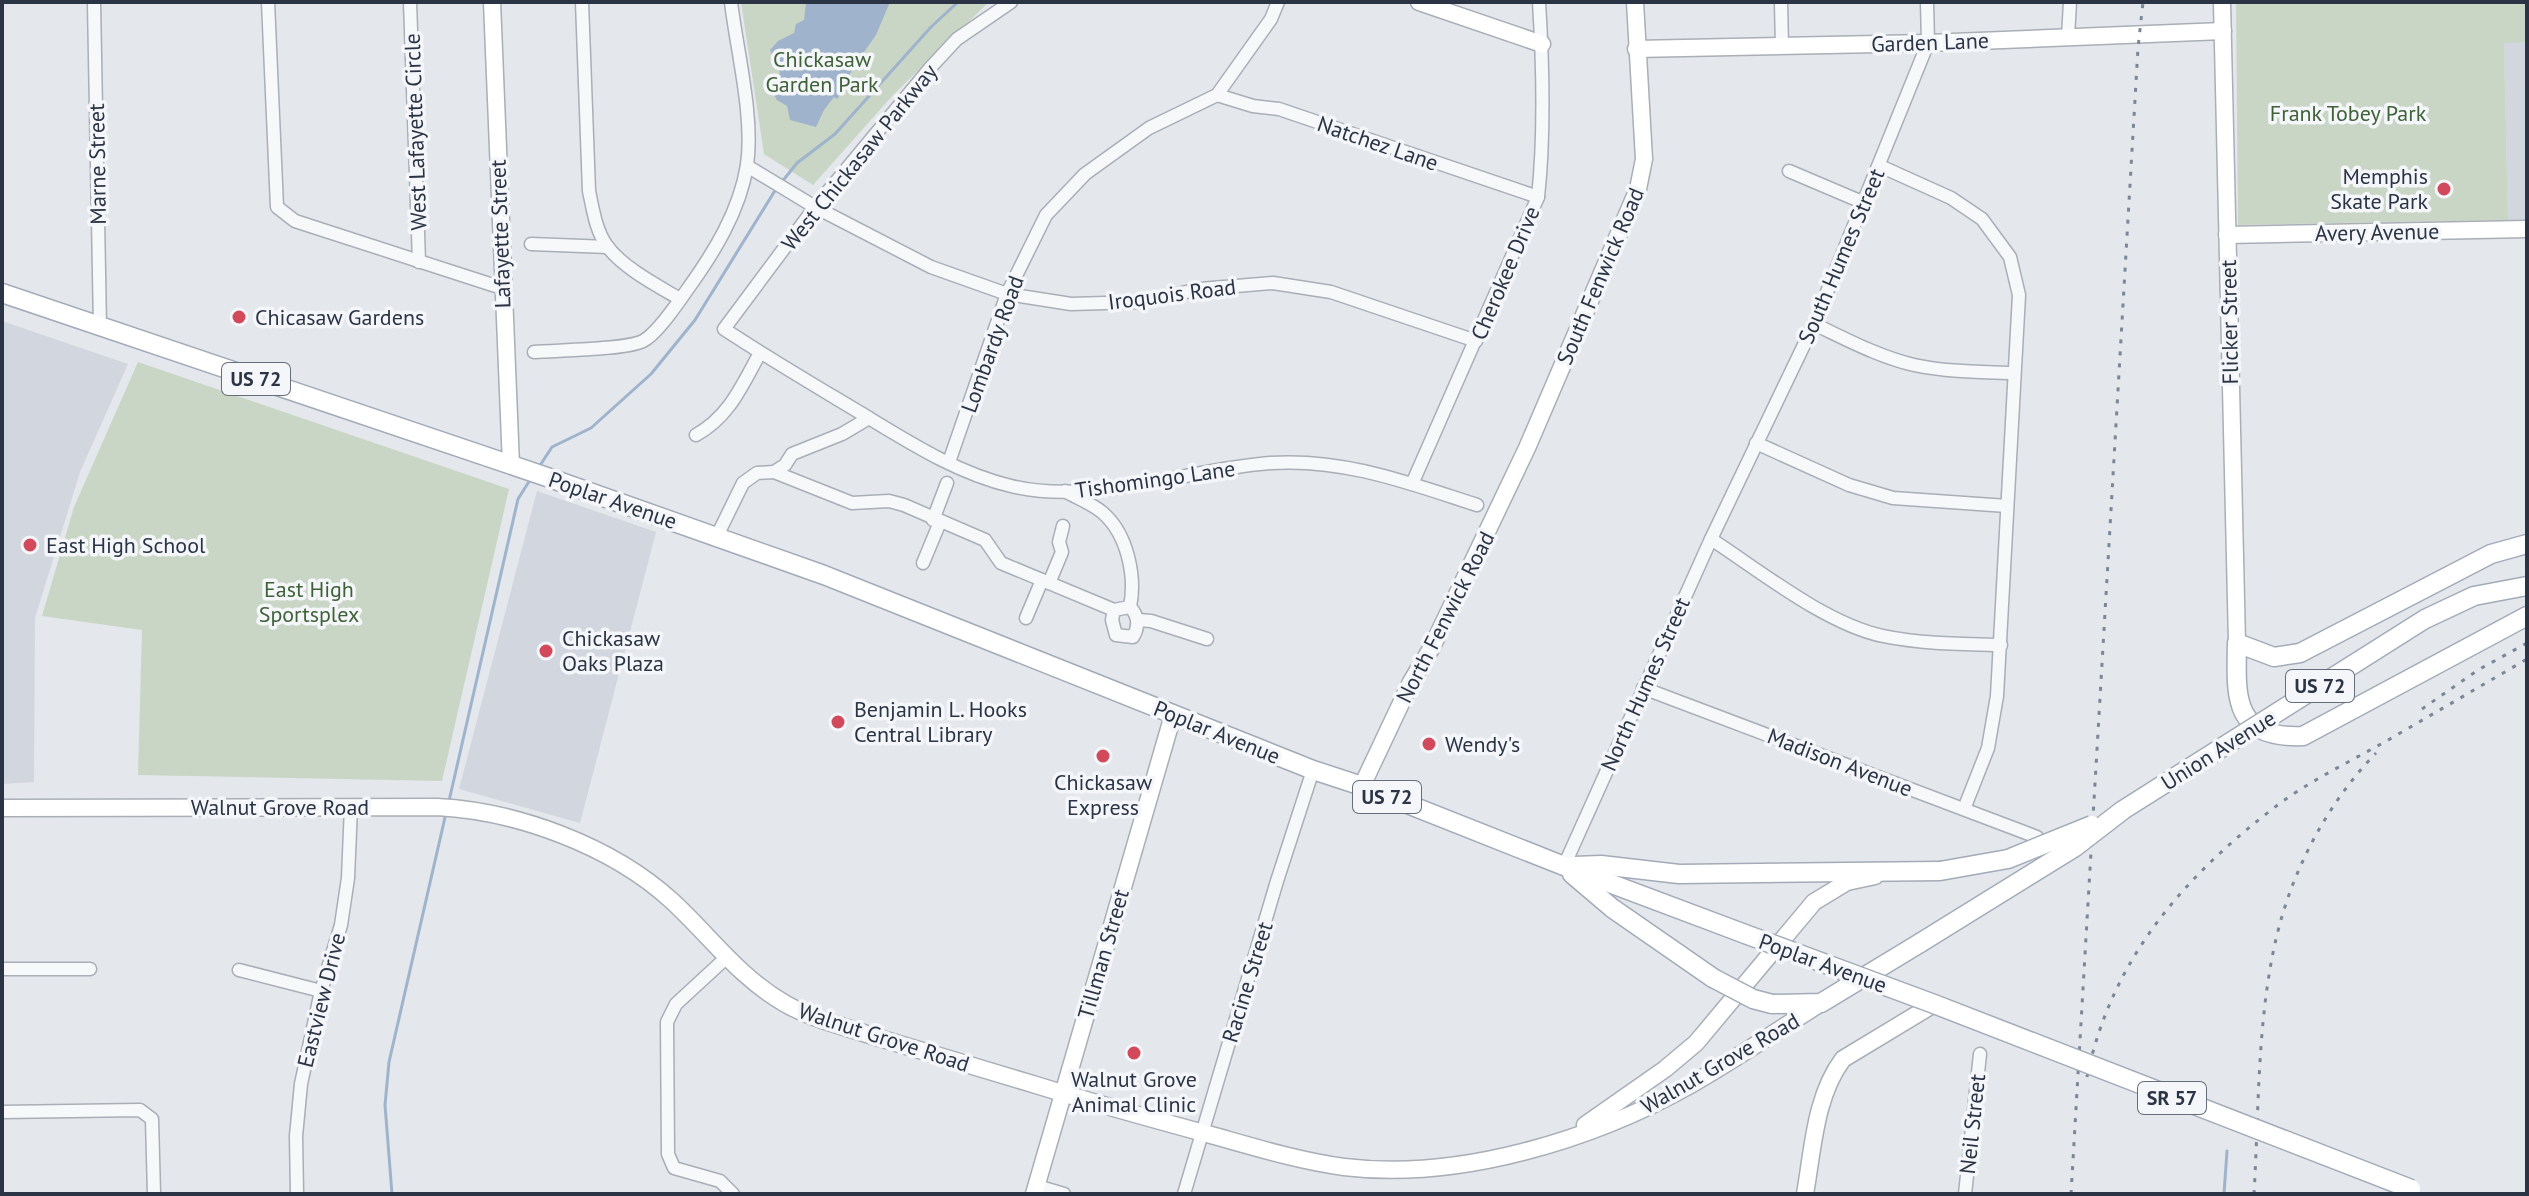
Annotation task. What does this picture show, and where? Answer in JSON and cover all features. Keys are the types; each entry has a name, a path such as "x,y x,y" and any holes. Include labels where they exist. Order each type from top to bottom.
{"main road":[{"name":"Lafayette Street","path":"492,2 511,465"},
{"path":"1419,2 1542,44"},
{"name":"South Fenwick Road","path":"1527,448 1638,189 1644,159 1635,2"},
{"name":"Flicker Street","path":"2222,2 2237,643"},
{"name":"Garden Lane","path":"1636,49 1928,43 2223,31"},
{"name":"Avery Avenue","path":"2227,235 2527,229"},
{"name":"Poplar Avenue","path":"2,293 544,476 824,575 1313,770 1934,1004 2418,1192"},
{"name":"North Fenwick Road","path":"1362,786 1527,448"},
{"path":"2527,544 2491,554 2320,644 2285,657 2274,657 2237,643 2236,695 2242,711 2252,723 2287,737 2303,736 2527,616"},
{"name":"Union Avenue","path":"1821,1003 2075,847 2123,810 2425,619 2474,596 2527,586"},
{"name":"Tillman Street","path":"1036,1190 1173,715"},
{"name":"Walnut Grove Road","path":"2,808 437,807 525,821 578,842 626,868 670,899 760,988 786,1005 837,1025 1062,1093 1283,1155 1344,1167 1417,1170 1498,1159 1571,1136 1633,1114 1692,1084 1821,1003"},
{"name":"Union Avenue","path":"1892,872 1940,871 2025,854 2123,810"},
{"name":"US 72","path":"1564,866 1601,865 1679,874 1892,872"},
{"name":"US 72","path":"1564,866 1612,908 1713,978 1753,999 1772,1004 1821,1003"},
{"name":"Walnut Grove Road","path":"1571,1136 1696,1043 1814,902 1847,882 1892,872"},
{"path":"1805,1194 1829,1078 1843,1059 1934,1004"}],"street":[{"name":"Marne Street","path":"94,2 100,327"},
{"path":"268,2 277,207 295,221 502,288"},
{"name":"West Lafayette Circle","path":"410,2 419,262"},
{"path":"582,2 589,191 595,219 608,247 638,273 680,299"},
{"path":"534,352 644,341 711,258 727,225 747,166 746,106 731,2"},
{"name":"West Chickasaw Parkway","path":"724,329 815,207 957,39 1011,2"},
{"name":"Lombardy Road","path":"949,462 1007,294 1046,215 1085,174 1149,128 1217,95 1271,19 1278,2"},
{"name":"Cherokee Drive","path":"1412,484 1538,197 1542,44 1539,2"},
{"path":"1781,2 1782,47"},
{"name":"South Humes Street","path":"1728,503 1814,324 1862,202 1880,166 1928,43 1927,2"},
{"path":"2068,37 2070,2"},
{"name":"Natchez Lane","path":"1217,95 1253,106 1279,109 1538,197"},
{"name":"Iroquois Road","path":"747,166 815,207 931,267 1007,294 1071,304 1140,302 1200,289 1273,283 1331,292 1476,341"},
{"path":"1880,166 1951,198 1982,219 2010,257 2019,295 1997,696 1988,748 1964,809"},
{"path":"1789,171 1862,202"},
{"path":"531,244 608,247"},
{"path":"1814,324 1879,354 1912,364 1953,371 2014,373"},
{"name":"Tishomingo Lane","path":"724,329 911,445 1012,487 1065,491 1290,462 1352,467 1477,505"},
{"path":"696,435 716,424 760,353"},
{"path":"774,472 785,465 792,454 842,434 869,418"},
{"path":"1756,443 1849,485 1893,498 2007,506"},
{"path":"717,536 743,483 757,473 774,472 852,503 889,501 904,505 985,540 1001,563 1114,610 1130,607"},
{"path":"923,563 947,483"},
{"path":"1065,491 1104,514 1123,542 1133,589 1130,607"},
{"name":"North Humes Street","path":"1564,866 1728,503"},
{"path":"1026,618 1062,552 1059,542 1063,526"},
{"path":"1711,539 1832,617 1881,636 1930,643 2001,645"},
{"path":"1114,610 1112,620 1116,635 1133,637 1138,620 1130,607"},
{"path":"1138,620 1151,621 1207,639"},
{"name":"Madison Avenue","path":"1643,688 2037,837"},
{"name":"Racine Street","path":"1184,1194 1313,770"},
{"name":"Eastview Drive","path":"297,1194 296,1136 301,1084 321,991 341,925 348,878 351,807"},
{"path":"727,957 676,1004 667,1022 668,1154 674,1168 720,1181 733,1194"},
{"path":"2,969 90,969"},
{"path":"239,970 321,991"},
{"name":"Neil Street","path":"1965,1194 1980,1054"},
{"path":"2,1112 140,1110 152,1119 154,1194"},
{"path":"1036,1190 1064,1194"}],"shaded area":[{"path":"2504,42 2527,42 2527,220 2508,220"},
{"name":"East High School","path":"2,321 128,364 80,472 35,618 34,782 2,784"},
{"path":"537,491 656,532 580,823 459,789"}],"green space":[{"name":"Chickasaw Garden Park","path":"741,2 989,2 894,94 813,185 764,154"},
{"name":"Frank Tobey Park","path":"2236,2 2527,2 2527,42 2504,43 2508,220 2238,225"},
{"name":"East High Sportsplex","path":"138,362 509,489 442,781 138,775 142,630 42,616 74,507"}],"water":[{"path":"806,2 890,2 876,35 857,62 858,66 853,68 845,89 824,110 816,127 790,120 787,106 777,100 771,90 780,73 770,50 778,41 794,33 796,24 804,20"}],"waterway":[{"path":"781,183 797,163 835,134 931,27 958,2"},
{"path":"539,467 552,447 591,428 651,374 695,320 776,189"},
{"path":"449,801 518,499 530,480"},
{"path":"392,1194 385,1105 389,1062 446,813"},
{"path":"2224,1194 2227,1151"}],"railway":[{"path":"2071,1194 2143,2"},
{"path":"2422,709 2478,670 2527,643"},
{"path":"2087,1077 2098,1034 2134,957 2183,890 2213,860 2245,831 2305,786 2527,659"},
{"path":"2254,1194 2265,1002 2283,913 2302,863 2327,816 2376,753"}],"place":[{"name":"Memphis Skate Park","path":"2444,189"},
{"name":"Chicasaw Gardens","path":"239,317"},
{"name":"East High School","path":"30,545"},
{"name":"Chickasaw Oaks Plaza","path":"546,651"},
{"name":"Benjamin L. Hooks Central Library","path":"838,722"},
{"name":"Wendy's","path":"1429,744"},
{"name":"Chickasaw Express","path":"1103,756"},
{"name":"Walnut Grove Animal Clinic","path":"1134,1053"}]}
